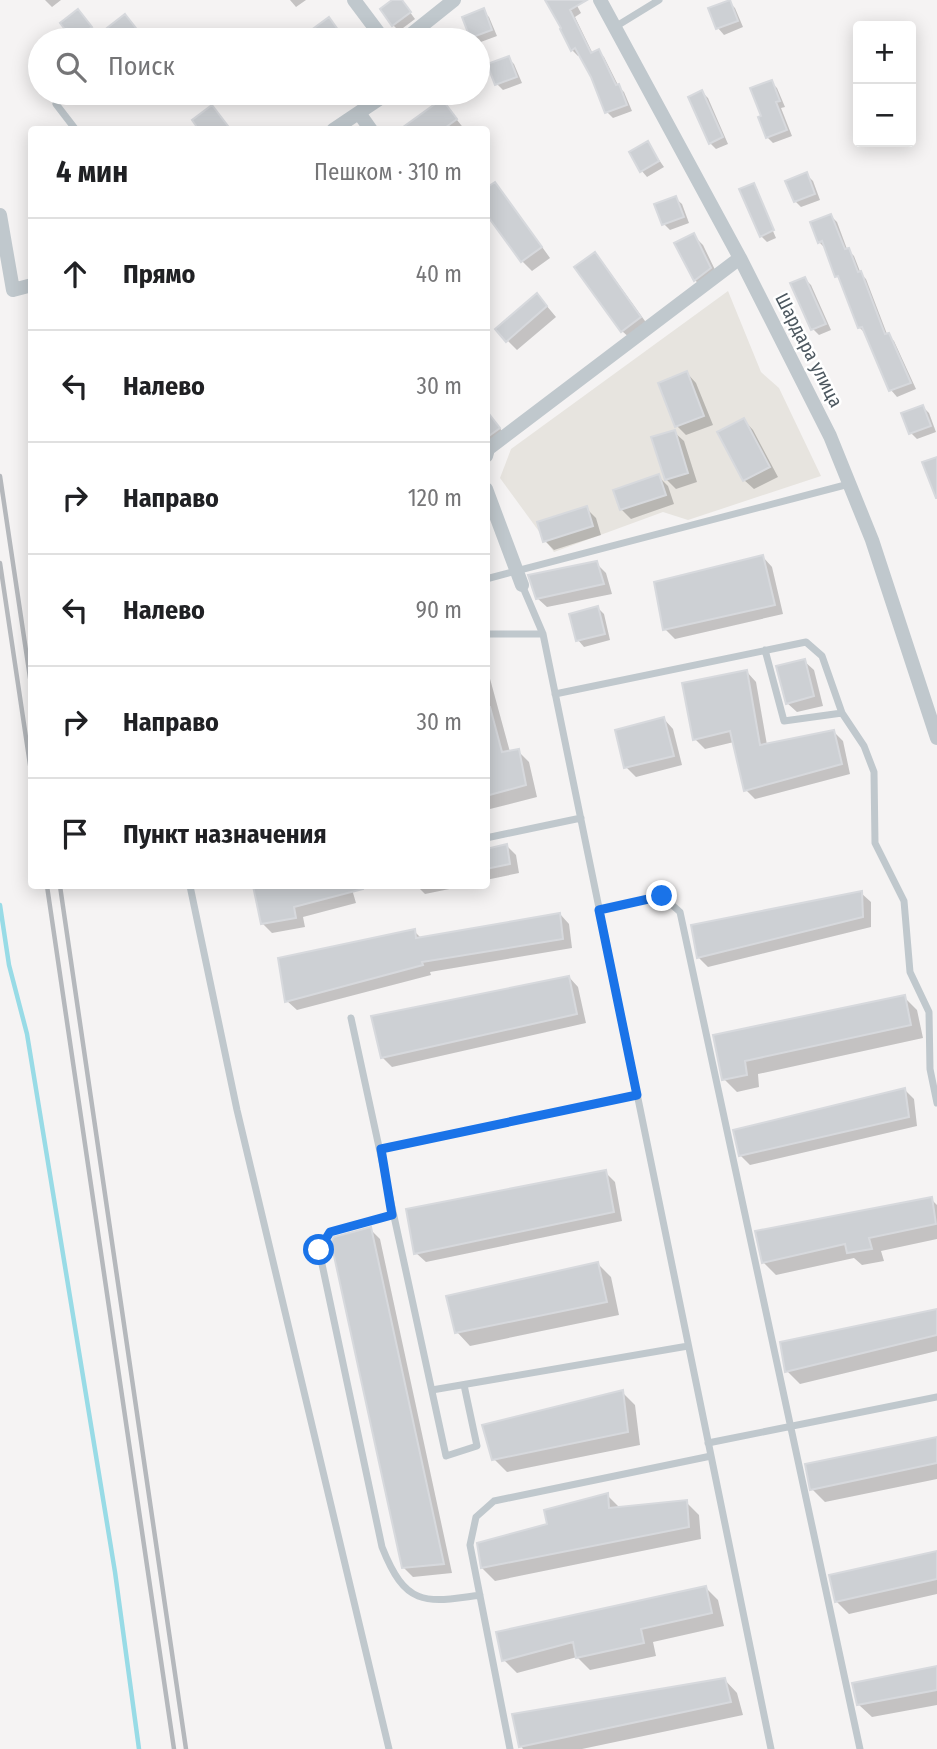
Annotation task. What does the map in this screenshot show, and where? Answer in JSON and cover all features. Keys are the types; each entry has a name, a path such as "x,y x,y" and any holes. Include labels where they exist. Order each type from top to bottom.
{"street":[{"path":"354,0 375,28"},
{"path":"419,28 454,0"},
{"name":"Шардара улица","path":"600,0 740,258 830,436 872,540 937,738"},
{"path":"339,126 371,105"},
{"path":"359,113 368,126"},
{"path":"0,215 13,290 28,286"},
{"path":"490,447 740,258"},
{"path":"490,499 522,585"}],"lane":[{"path":"614,27 659,0"},
{"path":"56,105 73,126"},
{"path":"490,578 850,484"},
{"path":"522,585 543,634 771,1749"},
{"path":"490,634 543,634"},
{"path":"555,694 806,642 822,656 842,713 864,746 874,772 875,843 904,901 910,972 929,1012 930,1069 937,1103"},
{"path":"765,650 784,721 842,713"},
{"path":"490,837 581,818"},
{"path":"191,889 237,1110 389,1749"},
{"path":"599,910 662,896 680,912 860,1749"},
{"path":"351,1018 446,1456 477,1446 464,1385"},
{"path":"381,1149 637,1095"},
{"path":"392,1215 330,1232 319,1250 382,1547 394,1576 423,1600 440,1601 480,1595"},
{"path":"432,1390 688,1346"},
{"path":"708,1443 937,1397"},
{"path":"510,1749 470,1545 476,1517 494,1501 711,1456"}],"shaded area":[{"path":"728,291 761,372 779,388 821,476 688,520 663,512 554,552 500,478 511,449"}],"building":[{"path":"392,0 402,0 411,12 392,26 380,9"},
{"path":"545,0 587,0 570,10 591,53 599,49 616,85 619,84 627,105 605,113 591,77 575,48 571,51"},
{"path":"730,0 738,21 716,29 708,8"},
{"path":"484,8 492,30 466,28 462,17"},
{"path":"78,9 92,27 64,28 60,23"},
{"path":"125,14 136,28 107,28"},
{"path":"329,17 337,28 314,28"},
{"path":"509,56 517,77 495,85 490,63"},
{"path":"772,80 780,101 776,102 787,130 766,138 750,88"},
{"path":"702,90 723,137 709,144 688,97"},
{"path":"212,105 228,126 196,126 192,120"},
{"path":"434,105 446,105 457,119 447,126 405,126"},
{"path":"648,141 659,161 640,172 629,152"},
{"path":"807,172 815,194 794,202 785,181"},
{"path":"495,182 542,247 521,262 490,219 490,185"},
{"path":"754,183 774,230 760,237 739,189"},
{"path":"676,196 684,217 662,225 654,204"},
{"path":"831,214 845,249 849,248 858,272 861,271 885,334 889,333 911,383 889,391 862,327 858,328 838,276 835,277 822,241 818,243 810,222"},
{"path":"694,233 711,268 694,281 674,243"},
{"path":"595,252 641,317 621,332 574,267"},
{"path":"805,277 826,324 811,330 790,283"},
{"path":"537,293 547,306 506,342 495,329"},
{"path":"687,371 704,416 675,427 658,383"},
{"path":"923,405 931,426 909,434 901,413"},
{"path":"490,415 500,428 490,435"},
{"path":"744,418 770,467 743,481 717,432"},
{"path":"675,430 688,473 665,480 651,437"},
{"path":"937,457 937,498 936,498 922,462"},
{"path":"659,474 666,495 620,510 613,490"},
{"path":"587,506 593,526 543,542 537,522"},
{"path":"763,555 775,605 663,630 654,582"},
{"path":"597,561 604,584 536,599 528,575"},
{"path":"598,606 605,634 576,641 569,614"},
{"path":"805,659 814,696 786,704 776,666"},
{"path":"747,670 760,745 834,730 842,764 744,791 730,731 693,740 682,683"},
{"path":"490,707 502,752 519,749 526,785 490,795"},
{"path":"664,717 674,756 624,768 615,730"},
{"path":"507,844 510,864 490,868 490,848"},
{"path":"254,889 363,889 294,907 296,918 261,924"},
{"path":"862,891 863,917 697,958 691,925"},
{"path":"560,913 563,939 422,962 423,965 285,1002 278,958 415,929 416,938"},
{"path":"569,976 577,1014 381,1058 371,1016"},
{"path":"905,995 911,1025 745,1061 747,1075 722,1080 713,1035"},
{"path":"905,1088 909,1117 739,1156 733,1130"},
{"path":"606,1170 614,1212 414,1254 406,1209"},
{"path":"932,1197 936,1224 869,1238 872,1249 847,1253 845,1244 762,1263 755,1231"},
{"path":"371,1227 444,1564 402,1568 331,1242 334,1237"},
{"path":"598,1262 607,1302 455,1333 446,1296"},
{"path":"937,1309 937,1335 785,1372 780,1342"},
{"path":"623,1390 628,1432 492,1460 482,1425"},
{"path":"937,1437 937,1463 810,1490 805,1464"},
{"path":"608,1493 609,1508 687,1500 689,1527 481,1568 477,1543 547,1524 544,1510"},
{"path":"937,1551 937,1579 835,1602 829,1575"},
{"path":"706,1586 712,1613 641,1629 644,1643 576,1658 573,1642 502,1661 496,1632"},
{"path":"937,1666 937,1690 857,1705 852,1683"},
{"path":"725,1678 731,1702 519,1747 512,1714"}],"waterway":[{"path":"0,905 9,965 27,1034 115,1572 139,1749"}],"railway":[{"path":"0,476 28,664"},
{"path":"0,563 28,751"},
{"path":"47,889 174,1749"},
{"path":"60,889 186,1749"}],"route":[{"path":"319,1250 330,1232 392,1215 381,1149 637,1095 599,910 662,896"}]}
